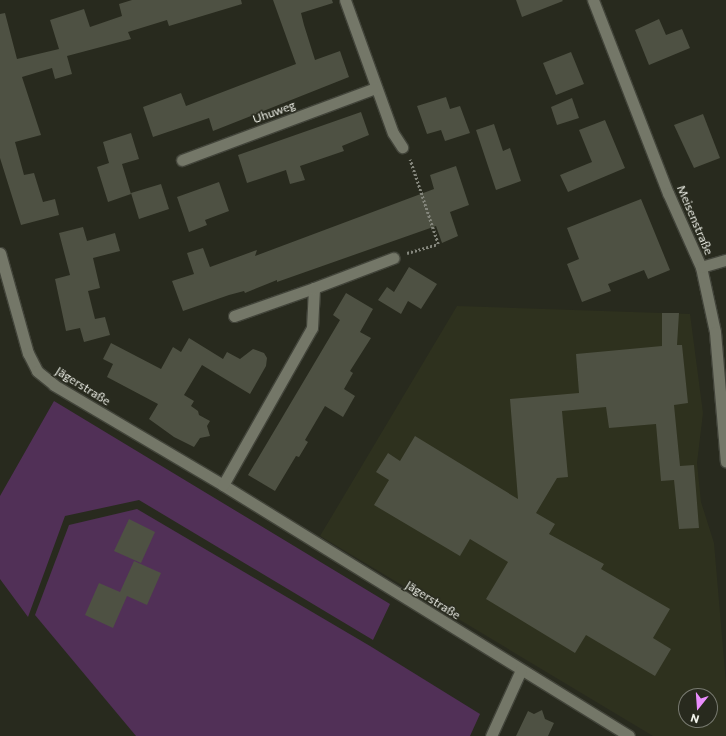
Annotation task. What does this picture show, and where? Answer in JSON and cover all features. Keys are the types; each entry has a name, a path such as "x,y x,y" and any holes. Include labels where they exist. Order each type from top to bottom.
{"street":[{"path":"345,0 393,133 402,147"},
{"name":"Meisenstraße","path":"593,0 668,193 701,267 714,332 726,462"},
{"name":"Uhuweg","path":"182,160 376,88"},
{"name":"Jägerstraße","path":"0,253 28,353 37,371 54,385 223,486 630,736"},
{"path":"234,316 393,258"},
{"path":"701,267 726,260"},
{"path":"223,486 312,328 314,288"},
{"path":"491,736 521,670"}],"path":[{"path":"393,258 438,244 411,162 402,147"}],"shaded area":[{"path":"457,306 690,314 703,413 697,463 701,502 714,543 726,683 726,736 653,736 320,536"},
{"path":"54,401 390,604 373,640 139,500 65,516 28,617 0,579 0,496"},
{"path":"137,509 370,646 480,714 470,736 136,736 35,615 69,525"}],"building":[{"path":"132,0 241,0 242,4 169,26 167,20 128,32 131,39 67,56 72,74 55,79 52,68 22,77 41,135 15,142 24,175 34,173 43,202 55,199 59,215 21,225 0,158 0,14 5,13 17,59 59,49 50,20 84,9 90,27 122,16 119,4"},
{"path":"273,0 332,0 333,3 301,13 315,60 340,51 349,77 213,131 209,118 153,137 143,107 181,93 186,106 296,64"},
{"path":"516,0 562,0 563,1 522,17"},
{"path":"659,19 666,35 682,29 690,48 649,65 635,30"},
{"path":"571,52 584,84 556,95 543,63"},
{"path":"446,97 450,109 460,106 470,133 445,141 441,130 427,134 417,106"},
{"path":"572,98 579,118 557,125 551,107"},
{"path":"361,112 369,135 342,146 344,151 300,166 305,180 290,184 286,170 247,183 238,155"},
{"path":"703,114 720,158 694,168 674,125"},
{"path":"605,120 625,168 568,192 560,175 592,162 579,130"},
{"path":"494,124 503,151 510,148 521,181 496,190 476,130"},
{"path":"131,133 139,159 122,164 131,194 108,202 97,167 109,163 103,142"},
{"path":"456,166 469,205 450,212 458,236 442,243 436,226 277,282 277,280 245,293 244,291 229,295 183,311 172,281 194,274 187,253 203,248 210,267 257,250 255,256 434,189 430,175"},
{"path":"219,182 229,211 205,220 207,225 189,232 177,197"},
{"path":"161,184 169,209 139,219 131,193"},
{"path":"641,199 670,270 648,279 644,270 608,284 611,291 582,302 567,264 579,259 567,228"},
{"path":"83,227 87,241 115,233 120,251 93,258 100,288 88,291 95,319 105,317 110,335 84,342 80,328 66,331 55,279 70,275 59,233"},
{"path":"409,267 437,284 421,309 408,301 401,314 378,300 387,287 394,292"},
{"path":"346,293 373,309 360,332 371,338 350,371 353,373 344,389 355,396 343,417 325,406 305,440 308,442 299,457 296,456 275,491 248,475 340,320 333,315"},
{"path":"662,313 679,313 677,345 682,345 688,403 674,405 680,466 694,465 699,528 679,529 674,480 661,481 656,424 609,428 606,407 562,411 568,477 557,478 536,513 555,524 549,534 604,564 601,569 670,609 653,638 671,649 655,676 586,635 575,653 486,599 508,562 470,539 460,556 374,505 389,480 376,472 388,453 400,461 415,436 518,499 510,399 579,393 576,354 662,346"},
{"path":"189,338 223,359 227,352 240,359 253,349 264,353 267,358 266,366 250,394 202,365 184,395 194,401 191,406 198,411 199,415 210,421 207,426 210,436 200,438 194,447 174,437 149,419 158,404 107,377 113,364 103,359 111,343 161,369 173,347 181,352"},
{"path":"129,519 155,532 141,563 114,551"},
{"path":"134,561 161,573 147,605 127,596 113,628 85,615 99,583 120,592"},
{"path":"542,710 545,719 554,723 548,736 516,736 528,711 534,714"}]}
